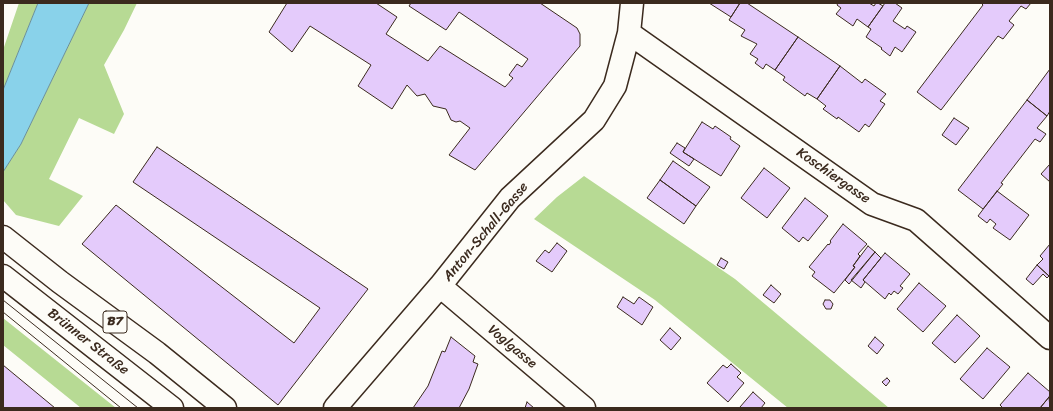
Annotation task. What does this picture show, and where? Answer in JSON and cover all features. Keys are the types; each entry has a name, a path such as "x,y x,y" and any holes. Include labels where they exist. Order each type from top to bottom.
{"street":[{"name":"Anton-Schall-Gasse","path":"335,408 440,286 510,198 594,120 615,86 629,33 632,3"},
{"name":"Koschiergasse","path":"629,33 872,204 916,220 1050,338"},
{"name":"B7","path":"3,238 157,353 225,408"},
{"name":"Brünner Straße","path":"3,276 172,408"},
{"name":"Voglgasse","path":"440,286 584,408"}],"green space":[{"path":"19,3 38,3 3,90 3,50"},
{"path":"89,3 137,3 124,30 104,65 124,114 114,134 79,118 49,179 83,196 59,226 16,215 3,200 3,172 21,144"},
{"path":"584,176 735,279 889,408 788,408 655,300 534,219 557,197"},
{"path":"3,318 116,408 81,408 3,345"}],"water":[{"path":"38,3 89,3 21,144 3,172 3,90"}],"building":[{"path":"287,3 376,3 397,17 386,34 428,61 440,46 505,87 513,78 509,75 517,64 522,67 528,59 459,12 446,30 409,6 411,3 540,3 577,28 580,34 580,46 475,170 449,155 470,128 460,121 456,122 451,120 446,109 433,106 425,94 417,96 407,85 392,109 358,86 371,65 310,26 292,52 269,32"},
{"path":"709,3 740,3 731,17"},
{"path":"740,3 747,3 798,37 775,70 766,64 763,69 755,63 758,59 750,54 757,44 741,36 745,30 729,20"},
{"path":"838,3 869,3 874,6 878,3 883,6 868,27 857,19 853,26 836,14 841,8 837,5"},
{"path":"885,3 895,3 902,8 893,21 905,29 907,26 916,32 902,52 895,47 890,56 881,49 882,48 866,37 871,29 868,27"},
{"path":"981,3 1031,3 1026,9 1021,6 1009,21 1014,25 1003,39 998,36 941,110 917,92 983,5"},
{"path":"798,37 840,66 817,99 807,93 805,96 783,80 785,77 775,70"},
{"path":"840,66 862,83 865,79 886,94 880,101 885,104 869,127 865,124 859,132 838,117 837,119 823,109 826,106 817,99"},
{"path":"1050,69 1050,111 1047,116 1027,100"},
{"path":"1027,100 1047,116 1037,128 1046,134 1040,142 1035,139 983,209 958,190"},
{"path":"954,118 969,128 956,145 942,135"},
{"path":"702,122 713,129 715,126 731,137 730,139 740,146 721,176 683,152"},
{"path":"677,143 685,148 683,152 694,159 689,166 670,153"},
{"path":"157,147 368,289 278,405 82,244 116,205 294,343 320,308 133,182"},
{"path":"673,161 710,187 696,206 660,180"},
{"path":"1050,164 1050,182 1041,174"},
{"path":"764,168 790,188 767,218 741,198"},
{"path":"660,180 696,206 684,224 647,198"},
{"path":"997,191 1029,215 1010,240 993,228 996,224 990,219 987,223 978,216"},
{"path":"805,198 828,216 808,241 803,237 799,242 782,228"},
{"path":"843,224 867,244 858,254 860,256 853,266 855,267 834,293 812,276 815,272 809,267 828,244 829,245 831,242 830,241"},
{"path":"557,243 567,251 552,272 536,261 545,250 549,253"},
{"path":"1050,244 1049,276 1037,265 1043,259 1040,256"},
{"path":"868,246 875,252 849,284 845,280 855,267 853,266"},
{"path":"875,252 881,258 863,280 865,282 861,288 851,280"},
{"path":"885,253 910,274 900,286 903,288 898,294 894,291 891,295 889,293 885,299 863,280"},
{"path":"721,258 728,262 724,269 717,265"},
{"path":"1037,265 1049,276 1047,278 1043,274 1033,285 1026,279"},
{"path":"919,283 946,306 923,332 897,309"},
{"path":"771,285 781,294 774,303 763,295"},
{"path":"623,297 634,304 639,297 653,307 642,325 617,307"},
{"path":"825,300 830,300 833,304 831,309 826,309 823,304"},
{"path":"957,315 980,336 955,363 932,343"},
{"path":"670,328 681,338 671,350 660,340"},
{"path":"451,337 475,356 473,362 478,364 469,389 459,408 413,408 428,386 442,351 445,352"},
{"path":"875,337 884,345 877,354 868,346"},
{"path":"987,348 1010,367 983,399 960,379"},
{"path":"731,364 741,373 737,377 744,383 728,402 707,383 723,365 727,368"},
{"path":"3,365 55,408 3,408"},
{"path":"1028,373 1050,392 1050,396 1040,408 1003,408 1000,405"},
{"path":"887,378 890,381 886,386 882,382"},
{"path":"753,392 765,403 761,408 741,408 740,407"},
{"path":"1049,397 1050,408 1040,408"},
{"path":"527,402 534,408 525,408"}],"tram line":[{"path":"3,300 138,408"},
{"path":"3,312 121,408"}]}
